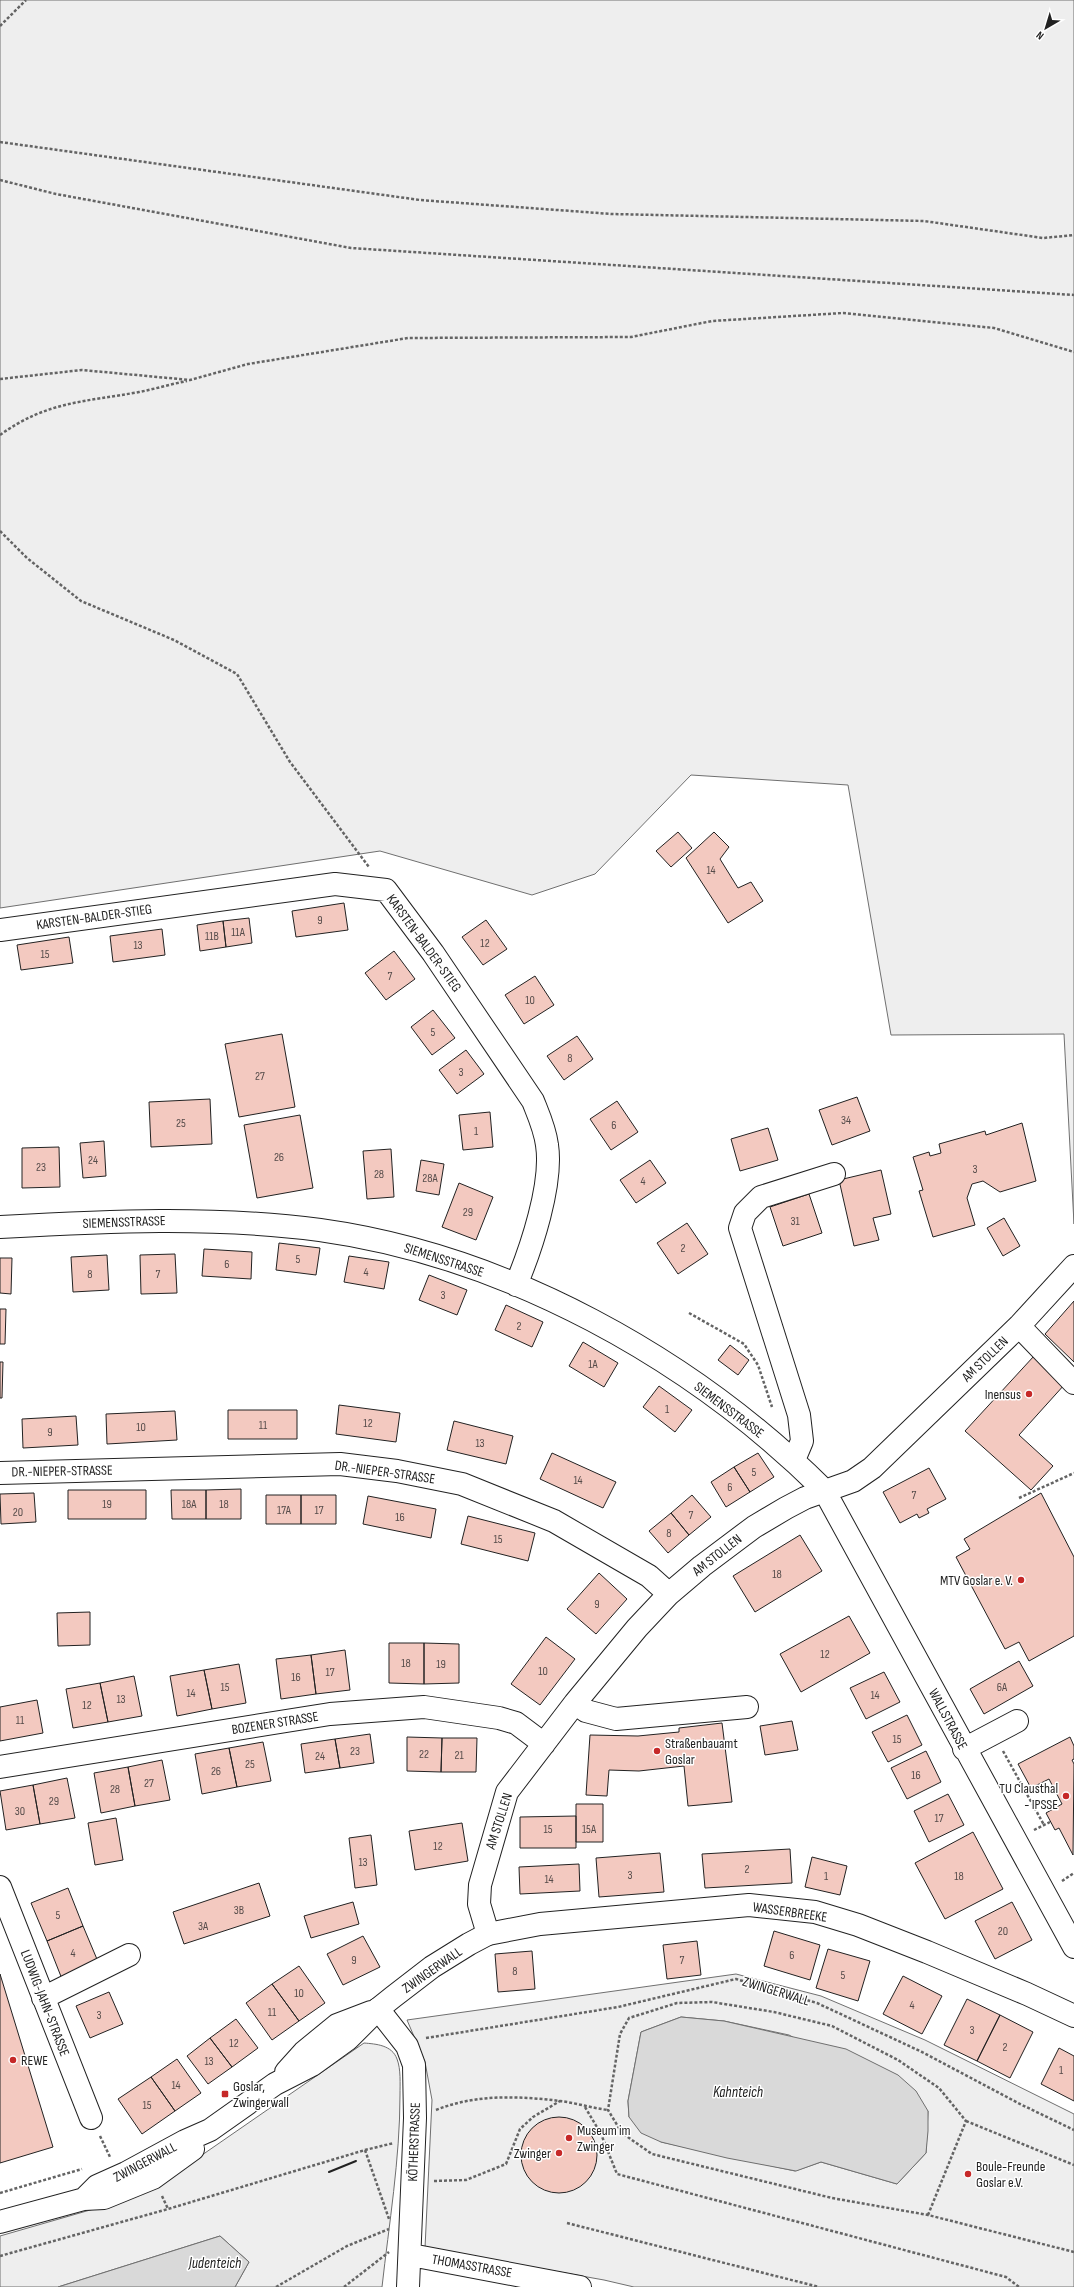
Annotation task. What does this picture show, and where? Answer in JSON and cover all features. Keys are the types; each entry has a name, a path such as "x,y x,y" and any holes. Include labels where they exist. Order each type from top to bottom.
{"street":[{"name":"KARSTEN-BALDER-STIEG","path":"0,930 335,884 386,890 433,953 533,1101 542,1123 548,1146 548,1172 538,1221 525,1263 516,1285"},
{"path":"794,1460 802,1441 799,1414 740,1228 745,1213 761,1197 834,1174"},
{"name":"SIEMENSSTRASSE","path":"0,1227 151,1220 209,1221 292,1227 396,1244 452,1261 516,1285 609,1329 680,1373 720,1401 794,1460 824,1490"},
{"name":"AM STOLLEN","path":"488,1934 479,1904 480,1885 507,1792 575,1703 637,1628 669,1594 754,1528 786,1508 824,1490 853,1481 872,1468 1019,1326 1074,1266"},
{"path":"1019,1326 1074,1383"},
{"name":"DR.-NIEPER-STRASSE","path":"0,1473 340,1464 397,1471 462,1484 554,1521 649,1576 669,1594"},
{"name":"WALLSTRASSE","path":"824,1490 964,1749 1069,1925 1074,1947"},
{"path":"575,1703 586,1711 616,1719 747,1707"},
{"name":"BOZENER STRASSE","path":"0,1767 330,1714 424,1707 499,1718 516,1723 544,1744"},
{"path":"964,1749 1017,1721"},
{"name":"LUDWIG-JAHN-STRASSE","path":"0,1887 91,2118"},
{"name":"WASSERBREEKE","path":"488,1934 540,1924 626,1915 749,1906 779,1907 815,1912 858,1925 1027,1994 1074,2016"},
{"name":"ZWINGERWALL","path":"0,2222 84,2199 97,2186 126,2173 185,2140 210,2130 275,2084 312,2065 348,2039 378,2009 432,1968 488,1934"},
{"path":"43,1998 129,1955"},
{"name":"KÖTHERSTRASSE","path":"378,2009 407,2046 414,2065 412,2182 405,2227 410,2256 408,2287"},
{"name":"THOMASSTRASSE","path":"410,2256 580,2287"}],"path":[{"path":"0,26 11,13 26,0"},
{"path":"0,142 420,200 612,214 924,221 1044,238 1074,235"},
{"path":"0,180 64,196 351,248 1074,295"},
{"path":"0,435 20,421 39,412 72,402 139,392 248,364 408,338 631,337 712,322 843,313 994,328 1074,352"},
{"path":"0,379 82,370 190,380"},
{"path":"0,531 26,558 81,601 174,640 237,674 290,762 386,890"},
{"path":"689,1313 744,1344 758,1366 773,1408"},
{"path":"1019,1498 1074,1473"},
{"path":"991,1735 1010,1761 1044,1825"},
{"path":"1031,1832 1050,1822"},
{"name":"ZWINGERWALL","path":"407,2046 433,2036 618,2007 736,1979 817,2003 922,2052 1020,2104 1074,2130"},
{"path":"1074,2165 966,2121 939,2088 898,2060 832,2026 774,2012 712,2002 677,2003 629,2018 620,2034 608,2110 622,2133 652,2154 832,2198 928,2215 1074,2252"},
{"path":"0,2256 168,2209 365,2150 414,2128 454,2102 499,2097 561,2101 585,2107 608,2110"},
{"path":"412,2182 466,2180 506,2164 520,2129 533,2117 561,2101"},
{"path":"585,2107 601,2134 617,2174 1006,2277 1019,2287"},
{"path":"928,2215 966,2121"},
{"path":"365,2150 405,2227"},
{"path":"105,2162 111,2159"},
{"path":"0,2193 85,2168"},
{"path":"567,2223 819,2287"},
{"path":"276,2287 347,2246 405,2227"},
{"path":"344,2287 405,2227"}],"shaded area":[{"path":"0,0 1074,0 1074,1224 1064,1034 891,1035 848,785 691,775 595,874 532,895 380,851 0,908"},
{"path":"736,1974 821,1996 925,2040 1074,2114 1074,2287 634,2287 604,2280 425,2248 432,2100 425,2062 407,2020","holes":["681,2017 724,2021 789,2035 928,2111 926,2153 897,2184 821,2162 795,2171 661,2142 629,2117 628,2101 641,2032"]},
{"path":"364,2043 388,2048 395,2054 400,2072 400,2119 394,2191 382,2287 235,2287 249,2262 220,2236 58,2287 0,2287 0,2236 104,2206 176,2173"}],"water":[{"name":"Kahnteich","path":"681,2017 724,2021 846,2049 898,2075 916,2091 928,2111 926,2153 897,2184 821,2162 796,2171 727,2158 661,2142 641,2133 629,2117 628,2101 641,2032"},
{"name":"Judenteich","path":"220,2236 249,2262 235,2287 58,2287"}],"building":[{"path":"678,832 692,848 671,867 656,851"},
{"path":"714,832 729,847 720,859 738,888 751,882 763,901 728,923 686,858"},
{"path":"344,903 348,930 296,937 292,911"},
{"path":"249,918 252,943 226,947 223,921"},
{"path":"486,920 507,949 483,965 462,937"},
{"path":"223,921 226,947 200,951 197,925"},
{"path":"162,929 165,955 113,962 110,936"},
{"path":"69,937 73,963 21,970 17,945"},
{"path":"394,951 415,979 386,1000 365,973"},
{"path":"535,976 554,1005 524,1024 505,995"},
{"path":"433,1010 455,1038 432,1055 411,1027"},
{"path":"282,1034 295,1107 239,1117 225,1044"},
{"path":"577,1036 593,1059 564,1080 547,1056"},
{"path":"466,1050 484,1074 457,1094 439,1070"},
{"path":"857,1097 870,1131 832,1145 819,1110"},
{"path":"210,1099 212,1144 151,1147 149,1102"},
{"path":"617,1101 638,1132 611,1150 590,1119"},
{"path":"490,1112 493,1147 463,1150 459,1115"},
{"path":"300,1115 313,1188 257,1198 244,1125"},
{"path":"1022,1123 1036,1181 1000,1192 983,1181 972,1184 967,1198 975,1225 933,1237 919,1191 923,1190 913,1157 929,1152 930,1156 941,1153 939,1144 985,1131 986,1135"},
{"path":"768,1128 778,1160 740,1171 731,1139"},
{"path":"104,1141 106,1176 83,1178 80,1143"},
{"path":"59,1147 60,1187 22,1188 22,1148"},
{"path":"391,1149 394,1197 367,1199 363,1151"},
{"path":"421,1160 444,1164 439,1195 416,1191"},
{"path":"650,1160 666,1183 636,1203 620,1180"},
{"path":"881,1170 891,1214 873,1218 879,1240 854,1246 839,1180"},
{"path":"459,1183 493,1197 476,1240 442,1227"},
{"path":"809,1194 822,1233 783,1246 770,1207"},
{"path":"1004,1218 1020,1246 1003,1256 987,1228"},
{"path":"687,1223 708,1254 678,1274 657,1243"},
{"path":"279,1243 320,1248 316,1275 276,1270"},
{"path":"204,1249 252,1252 251,1279 202,1276"},
{"path":"175,1254 177,1293 141,1294 140,1255"},
{"path":"107,1255 109,1290 73,1292 71,1257"},
{"path":"349,1256 389,1262 384,1289 344,1282"},
{"path":"0,1258 12,1258 11,1294 0,1293"},
{"path":"429,1275 467,1290 457,1315 419,1300"},
{"path":"1074,1301 1074,1362 1045,1334"},
{"path":"506,1305 543,1322 532,1347 495,1330"},
{"path":"0,1309 6,1309 5,1344 0,1344"},
{"path":"583,1342 618,1363 604,1387 569,1366"},
{"path":"730,1345 749,1360 738,1375 718,1360"},
{"path":"1034,1356 1065,1384 1019,1435 1053,1466 1031,1490 965,1431"},
{"path":"0,1362 3,1362 2,1398 0,1398"},
{"path":"659,1386 692,1410 675,1432 643,1407"},
{"path":"339,1405 400,1413 396,1442 336,1434"},
{"path":"228,1410 297,1410 297,1439 228,1439"},
{"path":"175,1411 177,1440 107,1444 106,1414"},
{"path":"76,1416 78,1445 23,1448 22,1419"},
{"path":"454,1421 513,1436 506,1464 447,1450"},
{"path":"552,1453 616,1482 603,1508 540,1479"},
{"path":"758,1453 774,1477 750,1492 734,1467"},
{"path":"734,1467 750,1492 726,1507 711,1482"},
{"path":"929,1468 946,1499 927,1509 929,1513 919,1518 917,1514 900,1523 883,1492"},
{"path":"241,1489 241,1519 206,1519 206,1490"},
{"path":"68,1490 146,1490 146,1519 68,1519"},
{"path":"171,1490 206,1490 206,1519 172,1519"},
{"path":"34,1493 36,1522 1,1524 0,1494"},
{"name":"MTV Goslar e. V.","path":"1041,1493 1074,1557 1074,1636 1029,1661 1019,1642 1005,1649 956,1557 970,1549 964,1539"},
{"path":"266,1495 301,1495 301,1524 266,1524"},
{"path":"301,1495 336,1495 336,1524 301,1524"},
{"path":"692,1495 711,1517 689,1535 671,1513"},
{"path":"368,1496 436,1509 431,1538 363,1524"},
{"path":"671,1513 689,1535 668,1553 649,1531"},
{"path":"468,1516 535,1533 528,1561 461,1544"},
{"path":"800,1535 822,1571 755,1612 733,1576"},
{"path":"599,1573 627,1599 596,1634 567,1609"},
{"path":"90,1612 90,1645 58,1646 57,1613"},
{"path":"849,1616 870,1653 801,1692 780,1654"},
{"path":"546,1637 575,1659 540,1705 511,1684"},
{"path":"389,1643 424,1643 424,1684 389,1683"},
{"path":"424,1643 459,1644 459,1683 424,1684"},
{"path":"345,1650 350,1690 316,1694 311,1655"},
{"path":"311,1655 316,1694 281,1699 276,1659"},
{"path":"1019,1661 1033,1686 984,1714 970,1689"},
{"path":"239,1664 246,1703 212,1709 204,1670"},
{"path":"204,1670 212,1709 177,1716 170,1676"},
{"path":"884,1672 900,1702 866,1719 850,1688"},
{"path":"134,1676 142,1716 108,1722 100,1683"},
{"path":"100,1683 108,1722 73,1728 66,1689"},
{"path":"37,1700 43,1733 0,1741 0,1707"},
{"path":"907,1715 922,1745 888,1762 872,1732"},
{"path":"792,1721 798,1750 765,1755 760,1726"},
{"name":"Straßenbauamt Goslar","path":"722,1723 732,1802 688,1806 684,1766 639,1771 609,1770 607,1796 586,1795 590,1735 638,1736 679,1732 679,1728"},
{"path":"370,1734 374,1763 340,1768 335,1739"},
{"path":"407,1737 442,1738 441,1772 407,1771"},
{"name":"TU Clausthal - IPSSE","path":"1070,1737 1074,1746 1074,1759 1072,1760 1074,1764 1073,1855 1059,1828 1055,1830 1046,1813 1062,1804 1049,1779 1031,1788 1018,1764"},
{"path":"442,1738 477,1738 476,1772 441,1772"},
{"path":"335,1739 340,1768 305,1773 301,1744"},
{"path":"263,1742 271,1781 237,1787 229,1748"},
{"path":"229,1748 237,1787 202,1794 195,1754"},
{"path":"926,1751 941,1782 907,1799 891,1768"},
{"path":"162,1760 170,1800 135,1806 128,1767"},
{"path":"128,1767 135,1806 101,1813 94,1773"},
{"path":"67,1778 75,1818 40,1824 33,1785"},
{"path":"33,1785 40,1824 6,1830 0,1791"},
{"path":"948,1794 964,1825 929,1842 914,1811"},
{"path":"576,1804 603,1804 603,1842 576,1842"},
{"path":"576,1816 576,1848 520,1848 520,1817"},
{"path":"116,1818 123,1860 95,1865 88,1823"},
{"path":"462,1823 468,1861 415,1870 409,1831"},
{"path":"973,1832 1003,1889 945,1919 915,1863"},
{"path":"371,1835 377,1885 355,1888 349,1838"},
{"path":"790,1849 792,1883 705,1888 702,1854"},
{"path":"660,1853 664,1892 599,1897 596,1858"},
{"path":"812,1857 847,1866 840,1895 805,1887"},
{"path":"579,1864 580,1891 520,1894 519,1867"},
{"path":"259,1883 270,1916 184,1944 173,1912"},
{"path":"68,1888 83,1926 47,1941 31,1903"},
{"path":"353,1902 359,1924 311,1938 304,1916"},
{"path":"1012,1902 1032,1940 995,1959 975,1921"},
{"path":"83,1926 99,1964 62,1979 47,1941"},
{"path":"774,1931 820,1945 810,1980 764,1966"},
{"path":"363,1936 380,1967 343,1985 327,1954"},
{"path":"697,1941 701,1975 667,1979 663,1945"},
{"path":"828,1949 870,1961 858,2001 816,1988"},
{"path":"532,1951 535,1989 498,1992 495,1954"},
{"path":"299,1966 325,2003 299,2021 272,1984"},
{"name":"REWE","path":"0,1974 53,2147 0,2163"},
{"path":"903,1976 942,1996 922,2034 883,2014"},
{"path":"272,1984 299,2021 272,2040 246,2003"},
{"path":"109,1992 123,2024 90,2038 76,2006"},
{"path":"967,1999 1000,2015 977,2061 944,2045"},
{"path":"1000,2015 1033,2032 1010,2078 977,2061"},
{"path":"236,2019 258,2048 232,2067 210,2038"},
{"path":"210,2038 232,2067 208,2084 187,2056"},
{"path":"1059,2048 1074,2056 1074,2101 1041,2084"},
{"path":"177,2059 201,2093 175,2111 151,2077"},
{"path":"151,2077 175,2111 142,2134 118,2099"},
{"name":"Zwinger","path":"559,2117 574,2120 586,2128 594,2140 597,2155 594,2170 586,2182 574,2190 559,2193 544,2190 532,2182 524,2170 521,2155 524,2140 532,2128 544,2120"}],"wall":[{"path":"329,2172 356,2161"}],"place":[{"name":"Inensus","path":"1029,1394"},
{"name":"MTV Goslar e. V.","path":"1021,1580"},
{"name":"Straßenbauamt Goslar","path":"657,1751"},
{"name":"TU Clausthal - IPSSE","path":"1066,1796"},
{"name":"REWE","path":"13,2060"},
{"name":"Goslar, Zwingerwall","path":"225,2094"},
{"name":"Museum im Zwinger","path":"569,2138"},
{"name":"Zwinger","path":"559,2153"},
{"name":"Boule-Freunde Goslar e.V.","path":"968,2174"}]}
